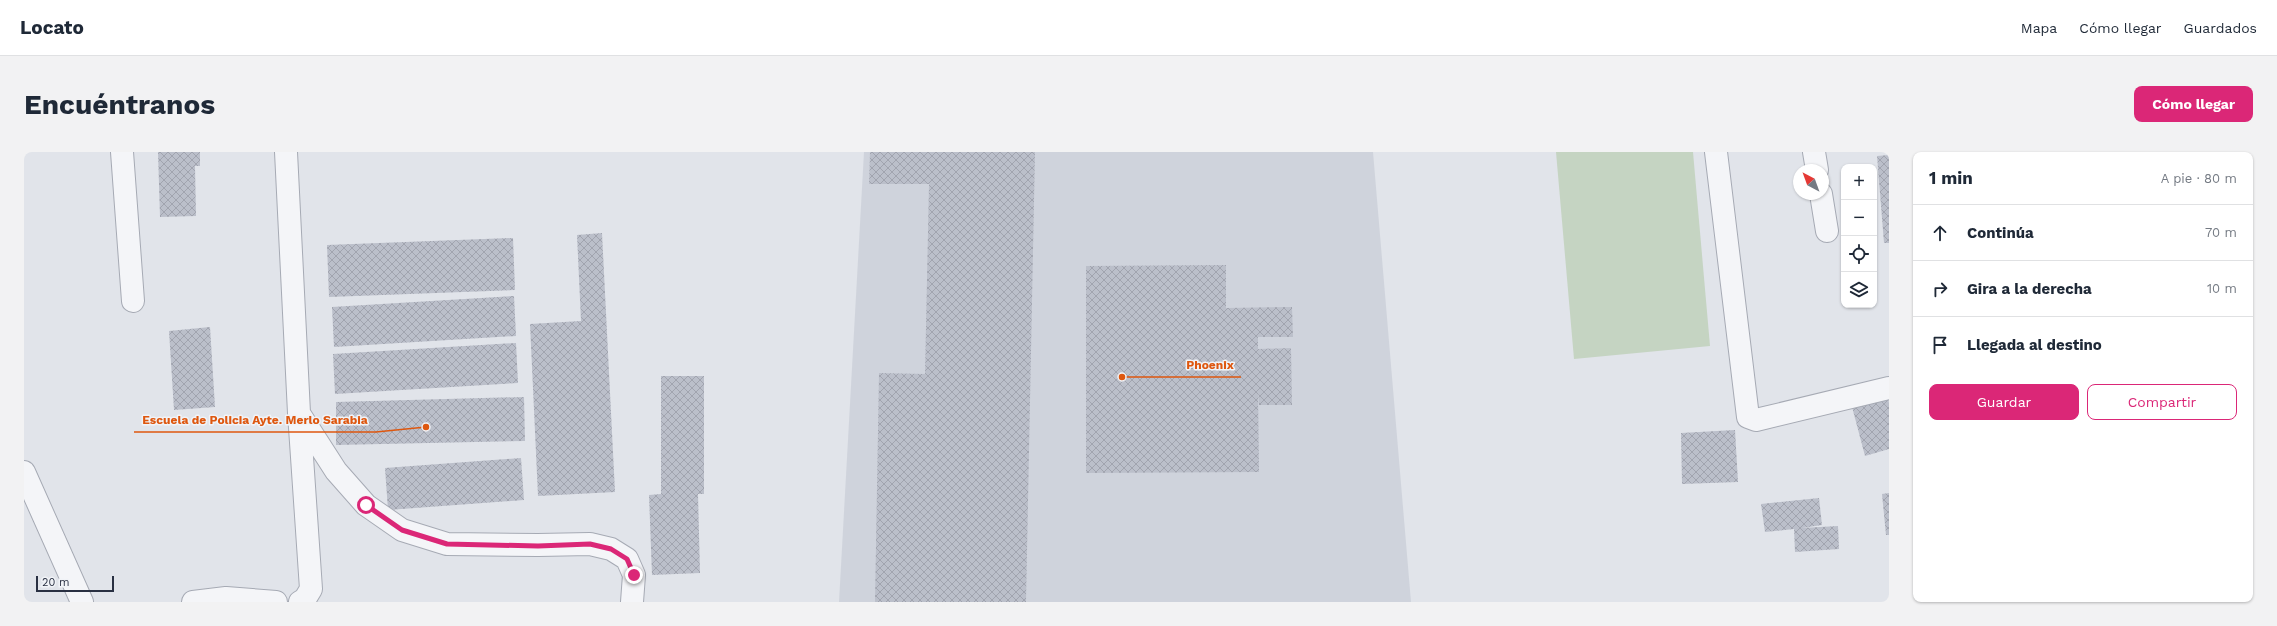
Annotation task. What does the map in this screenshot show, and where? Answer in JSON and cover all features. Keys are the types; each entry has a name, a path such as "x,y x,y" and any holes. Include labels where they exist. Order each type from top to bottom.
{"street":[{"path":"122,152 133,301"},
{"path":"286,152 298,412 311,589 305,599 300,602"},
{"path":"1716,152 1748,417 1756,420 1889,388"},
{"path":"1814,152 1816,164"},
{"path":"1822,200 1827,231"},
{"path":"298,412 336,471 366,505 402,530 447,544 538,546 590,544 611,549 627,559 634,575 632,602"},
{"path":"24,472 82,602"},
{"path":"194,602 226,598 276,602"}],"shaded area":[{"path":"864,152 1373,152 1411,602 839,602"}],"green space":[{"path":"1556,152 1693,152 1710,346 1574,359"}],"building":[{"path":"158,152 200,152 200,166 195,166 196,216 160,217"},
{"path":"870,152 1035,152 1026,602 875,602 879,373 925,374 929,184 869,184"},
{"path":"1889,155 1889,243 1884,243 1877,156"},
{"path":"602,233 615,492 538,496 530,324 581,321 577,235"},
{"path":"513,238 515,290 329,297 327,245"},
{"path":"1226,265 1226,308 1292,307 1293,337 1258,337 1258,349 1291,348 1292,405 1259,405 1258,392 1259,472 1086,473 1086,266"},
{"path":"514,296 516,336 334,347 332,307"},
{"path":"210,327 215,407 174,410 169,331"},
{"path":"516,343 518,383 335,394 333,354"},
{"path":"661,376 704,376 704,494 698,494 700,573 652,575 649,495 661,494"},
{"path":"1887,394 1889,403 1889,449 1865,456 1851,403"},
{"path":"524,397 525,441 336,445 336,402"},
{"path":"1735,430 1738,482 1682,484 1681,433"},
{"path":"521,458 524,500 388,510 385,468"},
{"path":"1889,493 1889,535 1886,535 1882,494"},
{"path":"1819,498 1822,525 1802,528 1838,526 1839,549 1795,552 1794,529 1765,532 1761,504"}],"place":[{"name":"Phoenix","path":"1122,377"},
{"name":"Escuela de Policia Ayte. Merlo Sarabia","path":"426,427"}],"route":[{"path":"366,505 402,530 447,544 538,546 590,544 611,549 627,559 634,575"}]}
